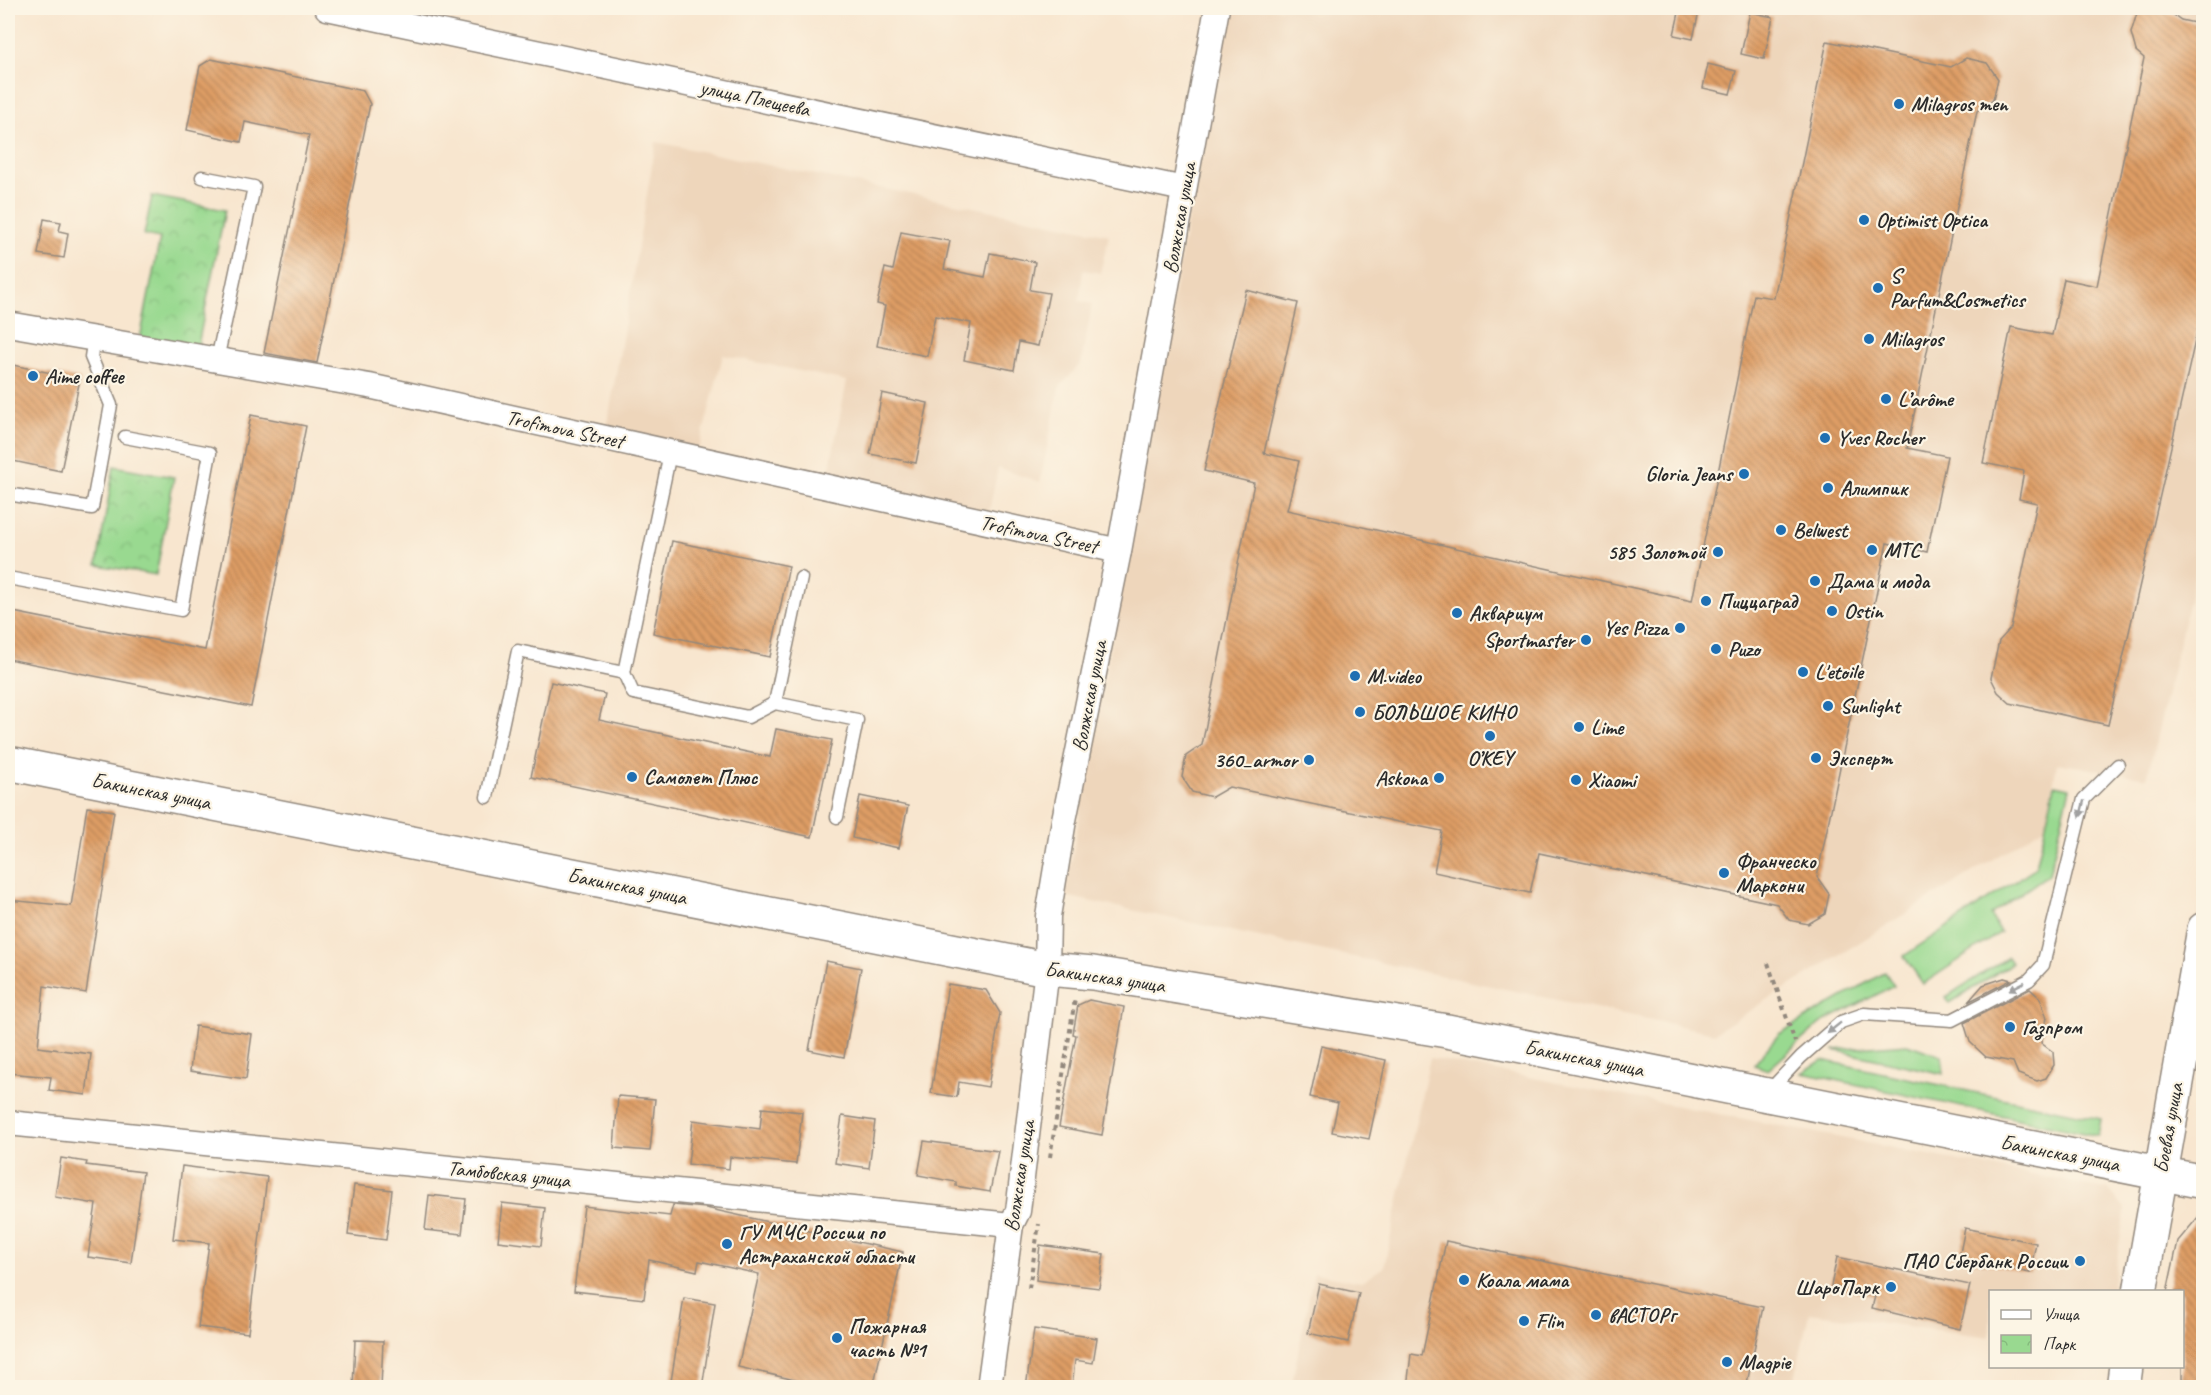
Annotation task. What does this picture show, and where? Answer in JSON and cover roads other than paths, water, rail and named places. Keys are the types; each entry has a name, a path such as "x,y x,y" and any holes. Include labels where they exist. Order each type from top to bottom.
{"main road":[{"name":"Бакинская улица","path":"8,763 1047,969 1093,974 1447,1031 2204,1182"},
{"name":"Боевая улица","path":"2140,1290 2204,929"},
{"path":"2123,1388 2127,1368"}],"street":[{"name":"улица Плещеева","path":"327,8 1184,189"},
{"name":"Волжская улица","path":"989,1388 1011,1225 1018,1211 1047,969 1048,916 1064,820 1119,551 1217,8"},
{"name":"Trofimova Street","path":"8,324 369,386 1119,551"},
{"name":"Тамбовская улица","path":"8,1123 1011,1225"}],"lane":[{"path":"202,177 254,187 217,360"},
{"path":"8,494 92,508 111,405 91,357 93,338"},
{"path":"8,578 180,610 210,453 125,437"},
{"path":"670,453 624,673 633,693 748,717 775,703 857,720 837,817"},
{"path":"775,703 801,578"},
{"path":"487,798 518,651 624,673"},
{"path":"1766,1095 1801,1056 1841,1022 1864,1014 1952,1020 2029,980 2043,965 2084,799 2118,765"}],"place":[{"name":"Milagros men","path":"1899,104"},
{"name":"Optimist Optica","path":"1864,220"},
{"name":"S Parfum&Cosmetics","path":"1878,288"},
{"name":"Milagros","path":"1869,339"},
{"name":"Aime coffee","path":"33,376"},
{"name":"L’arôme","path":"1886,399"},
{"name":"Yves Rocher","path":"1825,438"},
{"name":"Gloria Jeans","path":"1744,474"},
{"name":"Алимпик","path":"1828,488"},
{"name":"Belwest","path":"1781,530"},
{"name":"МТС","path":"1872,550"},
{"name":"585 Золотой","path":"1718,552"},
{"name":"Дама и мода","path":"1815,581"},
{"name":"Пиццаград","path":"1706,601"},
{"name":"Ostin","path":"1832,611"},
{"name":"Аквариум","path":"1457,613"},
{"name":"Yes Pizza","path":"1680,628"},
{"name":"Sportmaster","path":"1586,640"},
{"name":"Puzo","path":"1716,649"},
{"name":"L'etoile","path":"1803,672"},
{"name":"M.video","path":"1355,676"},
{"name":"Sunlight","path":"1828,706"},
{"name":"БОЛЬШОЕ КИНО","path":"1360,712"},
{"name":"Lime","path":"1579,727"},
{"name":"O’KEY","path":"1490,736"},
{"name":"Эксперт","path":"1816,758"},
{"name":"360_armor","path":"1309,760"},
{"name":"Самолет Плюс","path":"632,777"},
{"name":"Askona","path":"1439,778"},
{"name":"Xiaomi","path":"1576,780"},
{"name":"Франческо Маркони","path":"1724,873"},
{"name":"Газпром","path":"2010,1027"},
{"name":"ГУ МЧС России по Астраханской области","path":"727,1244"},
{"name":"ПАО Сбербанк России","path":"2080,1261"},
{"name":"Коала мама","path":"1464,1280"},
{"name":"ШароПарк","path":"1891,1287"},
{"name":"вАСТОРг","path":"1596,1315"},
{"name":"Flin","path":"1524,1321"},
{"name":"Пожарная часть №1","path":"837,1338"},
{"name":"Magpie","path":"1727,1362"}]}
